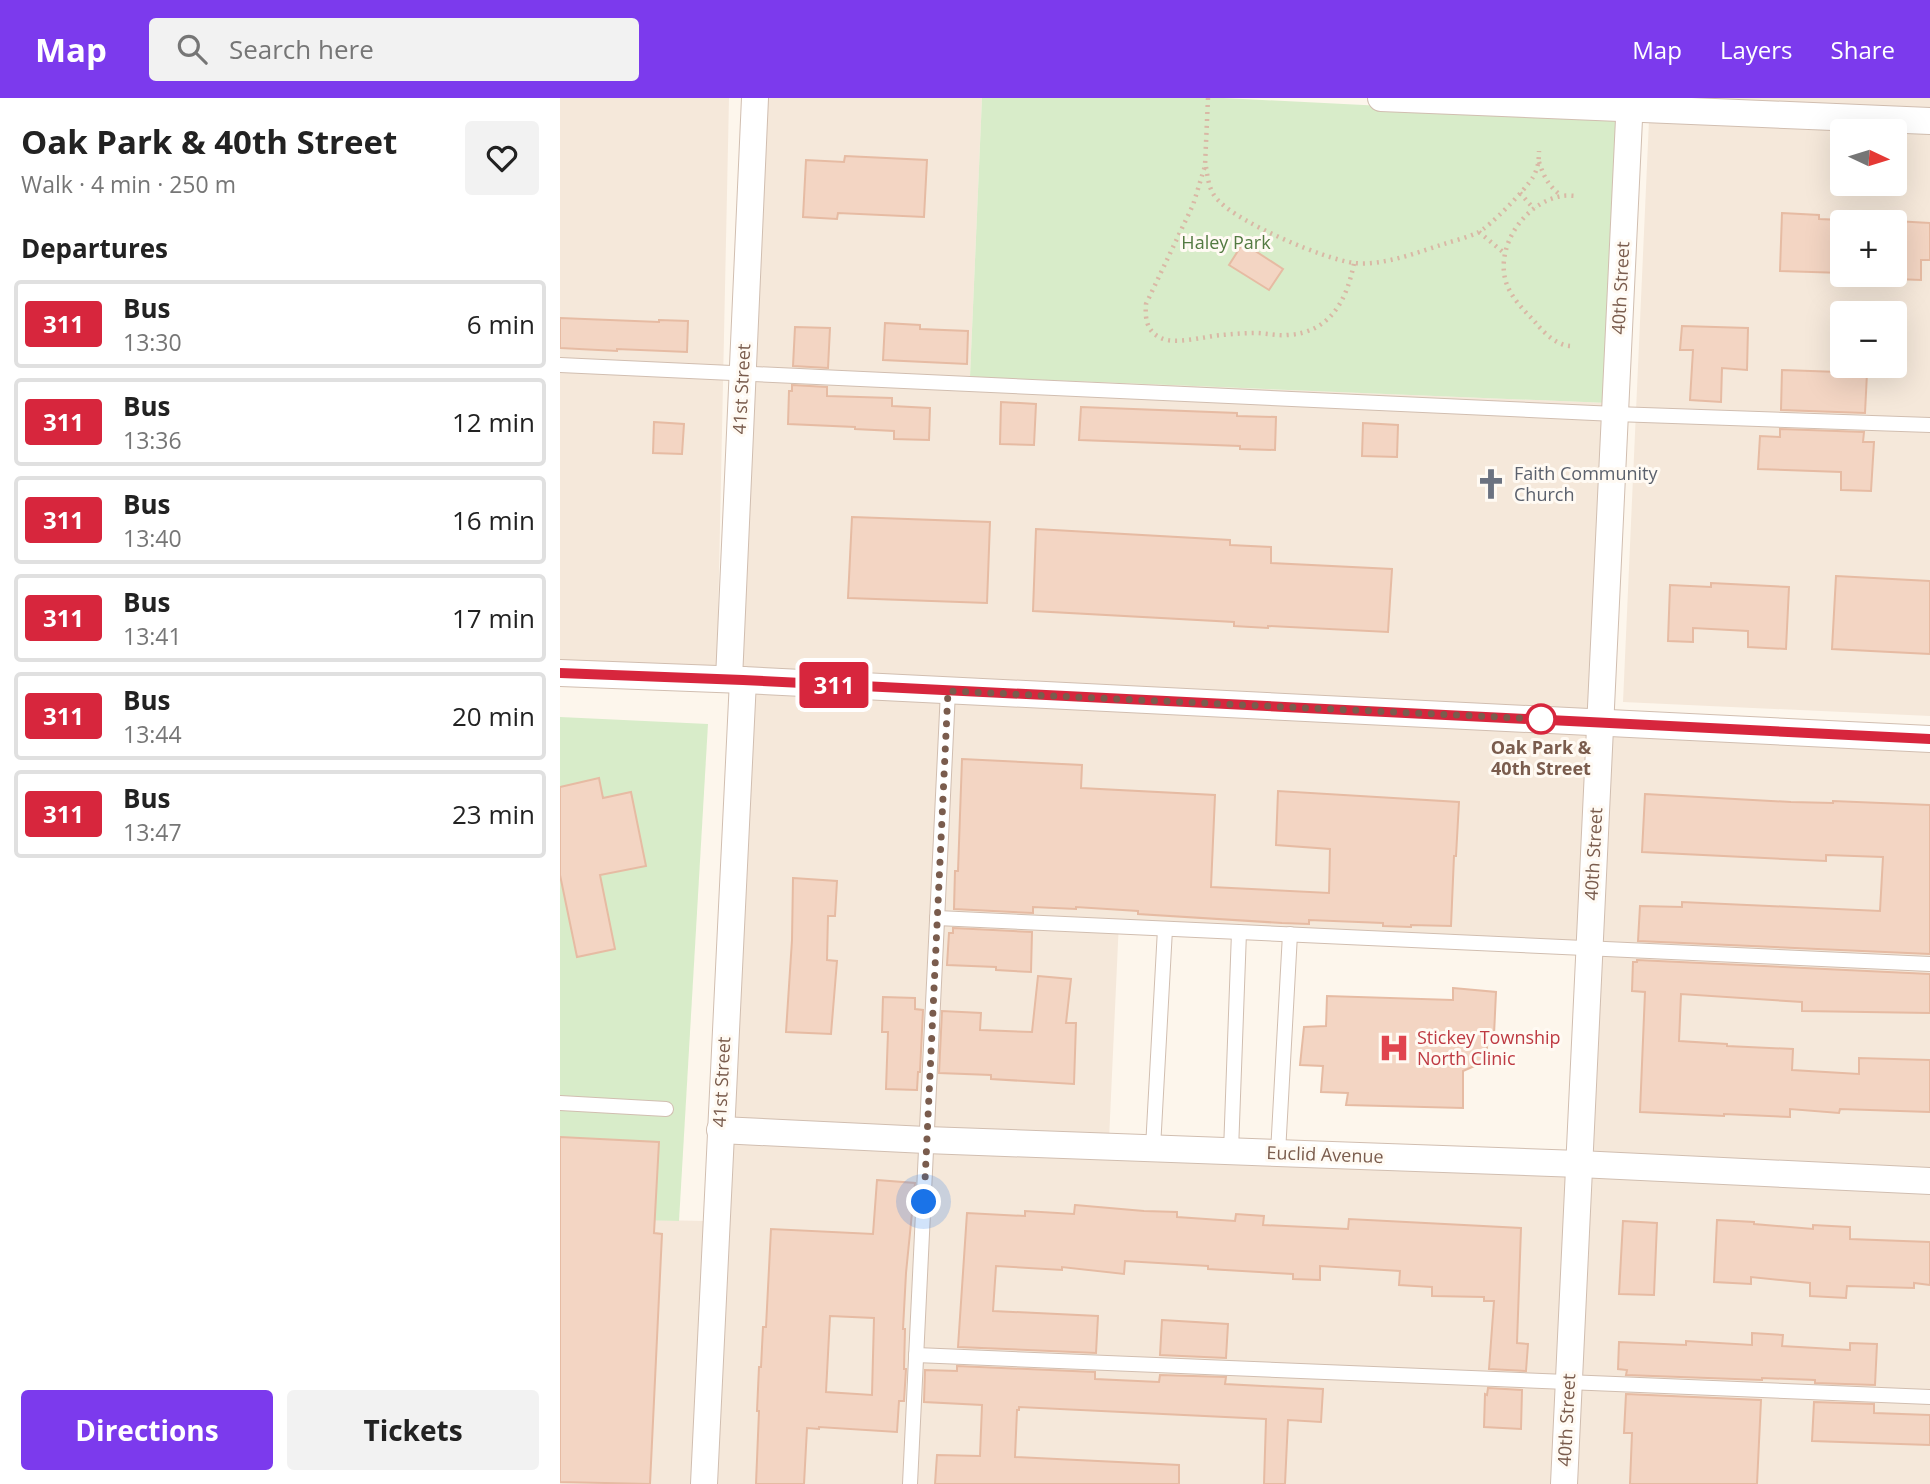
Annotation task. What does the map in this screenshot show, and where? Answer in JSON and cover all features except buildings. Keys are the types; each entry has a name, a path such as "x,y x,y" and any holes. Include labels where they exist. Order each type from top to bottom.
{"street":[{"name":"41st Street","path":"704,1484 720,1130 736,680 743,372 755,98"},
{"path":"1381,98 1630,103 1930,121"},
{"name":"40th Street","path":"1564,1484 1630,103"},
{"path":"560,673 1930,739"},
{"name":"Euclid Avenue","path":"720,1130 1579,1164 1930,1181"}],"lane":[{"path":"560,365 1615,414 1930,425"},
{"path":"910,1484 948,691"},
{"path":"937,918 1930,964"},
{"path":"1153,1148 1165,929"},
{"path":"1231,1151 1239,932"},
{"path":"1278,1153 1290,934"},
{"path":"560,1103 666,1109"},
{"path":"916,1355 1930,1397"}],"path":[{"path":"1208,98 1205,166 1193,205 1146,304 1145,318 1150,330 1159,338 1173,341 1222,335 1287,335 1309,332 1322,324 1344,297 1354,263"},
{"path":"1539,151 1539,162 1545,179 1554,190 1562,195 1578,196"},
{"path":"1205,166 1210,188 1219,201 1234,212 1275,236 1354,263 1383,261 1420,252 1479,232 1520,193 1534,176 1539,162"},
{"path":"1520,193 1534,209"},
{"path":"1562,195 1534,209 1520,221 1503,252 1506,282 1515,299 1543,332 1563,345 1570,346"},
{"path":"1479,232 1503,252"}],"shaded area":[{"path":"560,98 729,98 717,669 560,661"},
{"path":"761,98 982,98 970,377 1608,403 1596,716 733,674"},
{"path":"1650,98 1930,98 1930,716 1623,702"},
{"path":"752,689 1593,727 1584,944 1119,921 1109,1140 1583,1161 1605,729 1930,745 1930,1484 712,1484"},
{"path":"560,1218 706,1221 694,1484 560,1484"}],"green space":[{"name":"Haley Park","path":"982,98 1223,98 1620,118 1608,403 970,377"},
{"path":"560,717 708,724 679,1221 560,1218"}],"bus line":[{"name":"311","path":"560,673 1930,739"}],"place":[{"name":"Faith Community Church","path":"1491,484"},
{"name":"Oak Park & 40th Street","path":"1541,719"},
{"name":"Stickey Township North Clinic","path":"1394,1048"}],"route":[{"path":"924,1202 948,691 1541,719"}]}
